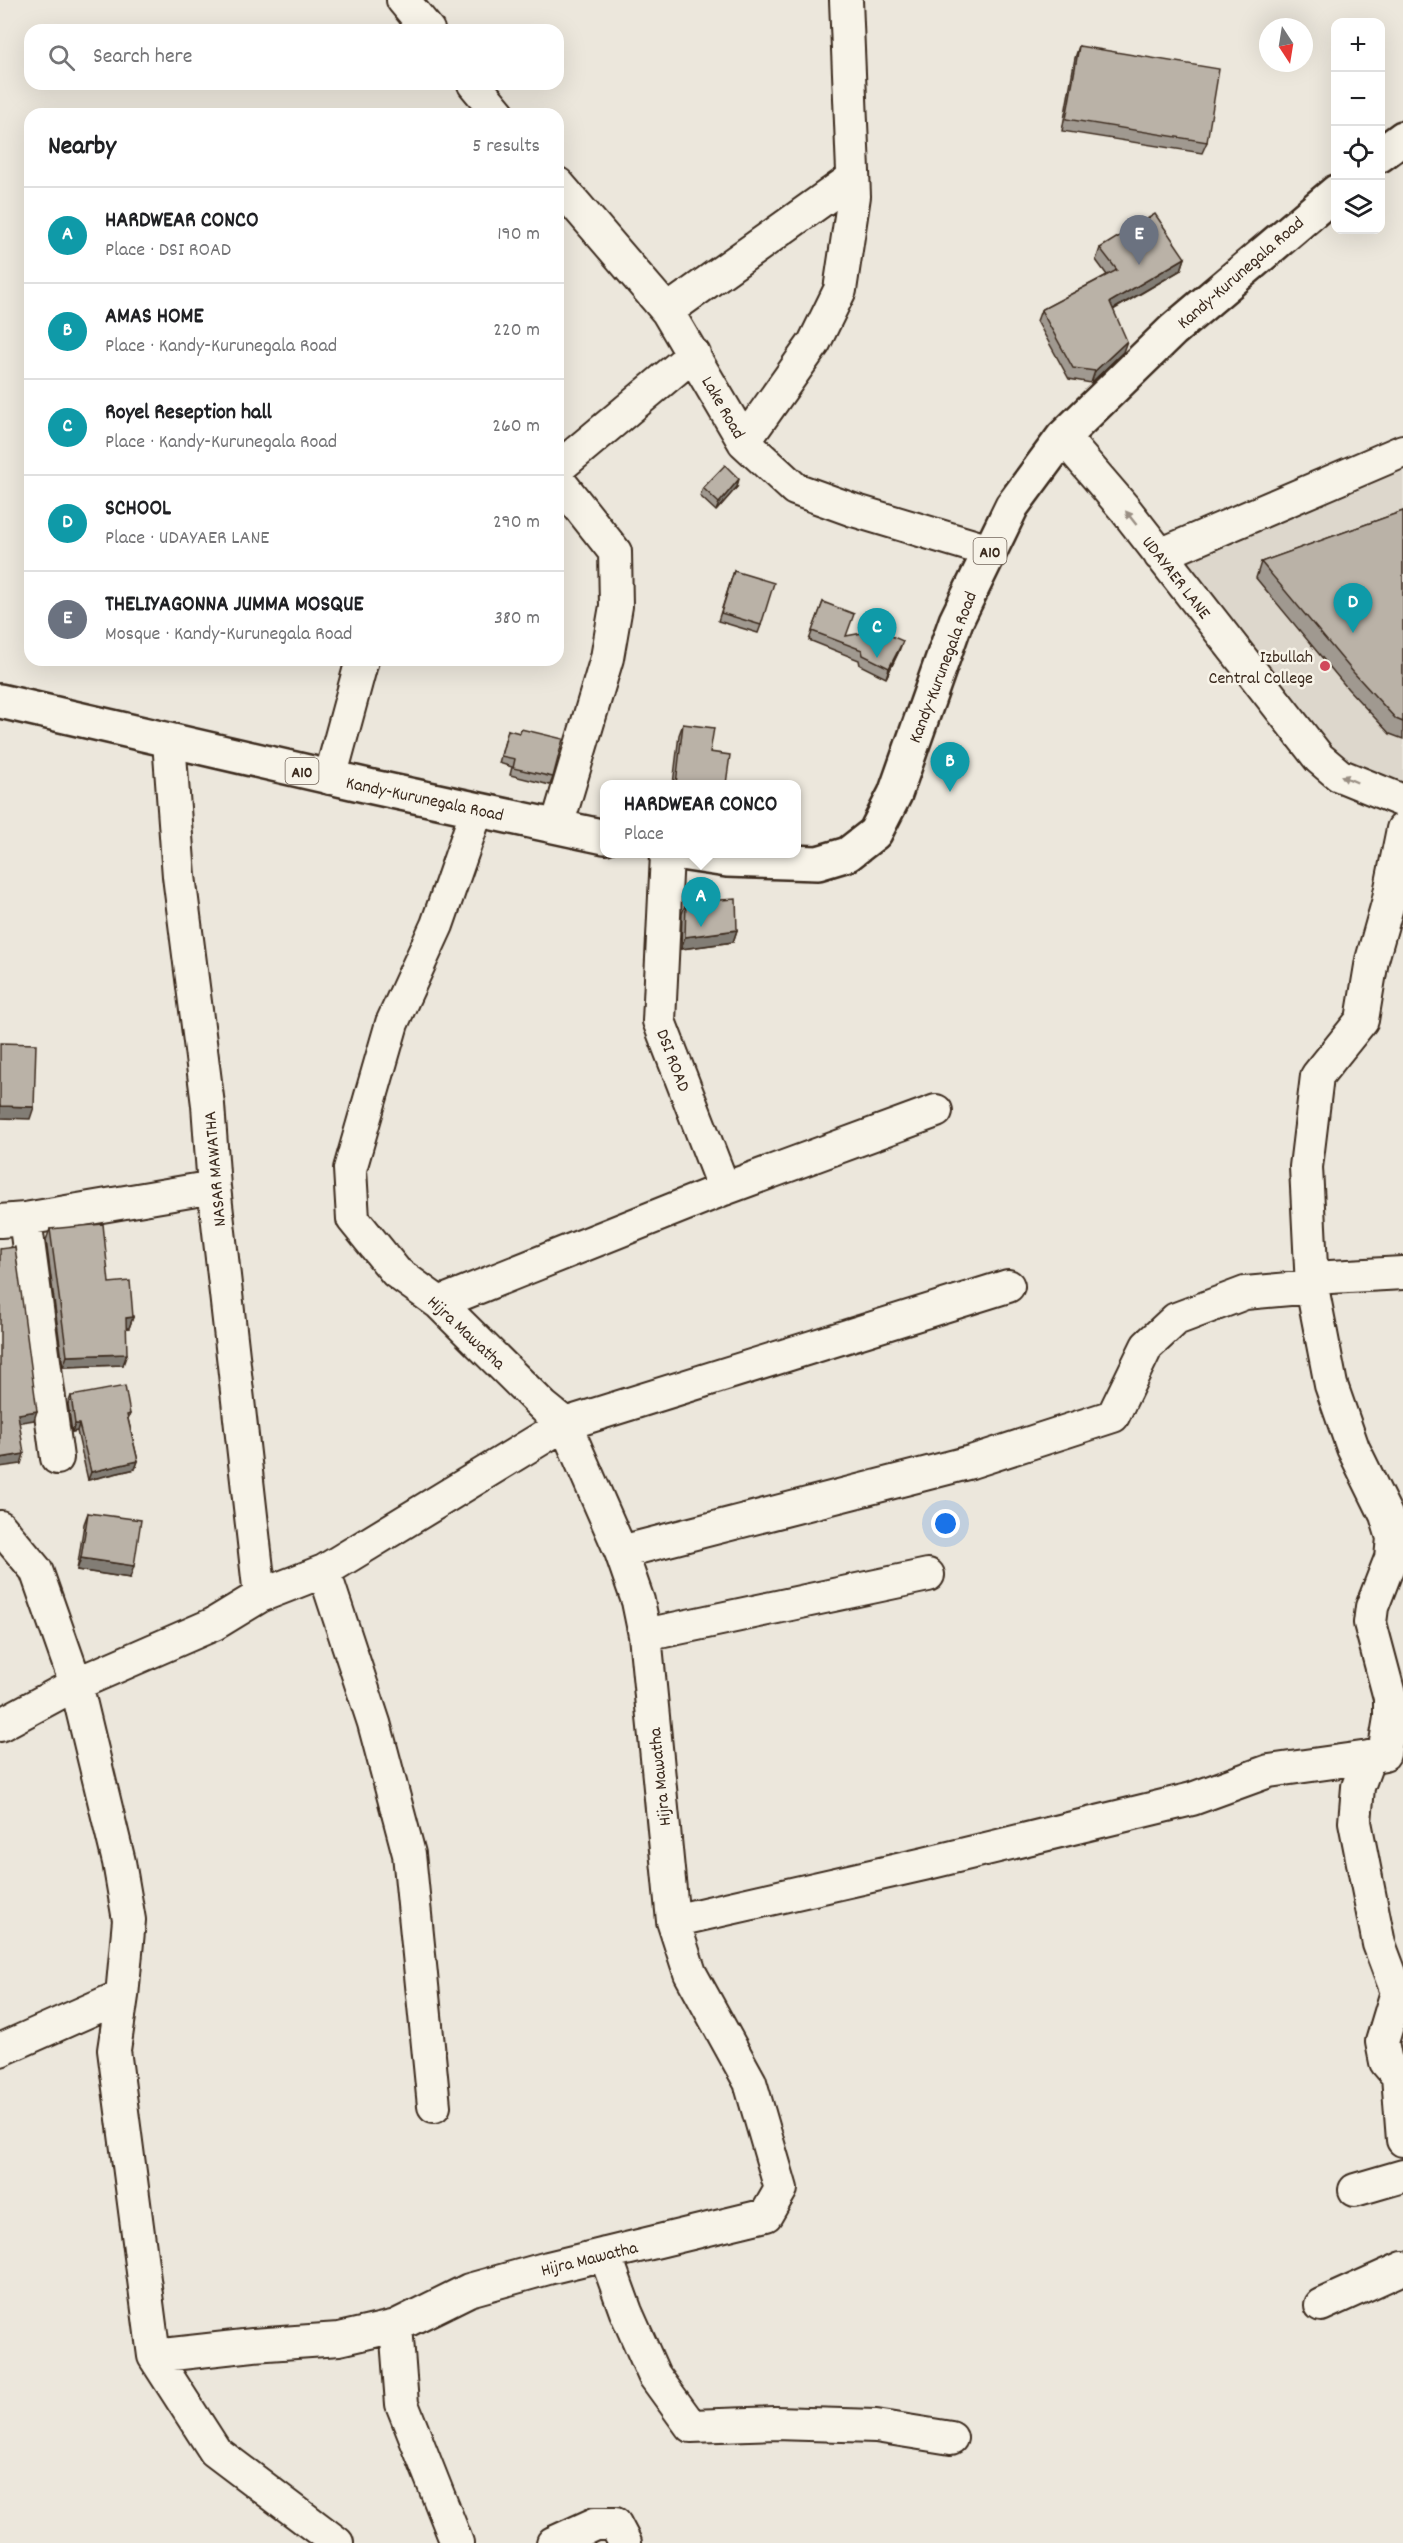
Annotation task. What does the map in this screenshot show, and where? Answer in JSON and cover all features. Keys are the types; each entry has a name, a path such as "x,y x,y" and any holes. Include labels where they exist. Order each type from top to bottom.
{"highway":[{"path":"1385,151 1403,138"},
{"name":"Kandy-Kurunegala Road","path":"714,858 818,863 848,855 875,832 896,794 956,621 1012,506 1063,437 1173,330 1331,195"},
{"name":"Kandy-Kurunegala Road","path":"0,701 330,778 600,836"}],"street":[{"path":"403,0 423,24"},
{"path":"744,442 814,343 840,290 854,196 846,0"},
{"path":"479,90 494,108"},
{"path":"667,311 853,178"},
{"name":"Lake Road","path":"564,191 667,311 744,442 795,489 853,510 990,551"},
{"path":"564,463 694,354"},
{"name":"UDAYAER LANE","path":"1063,437 1160,555 1319,758 1338,774 1403,801"},
{"path":"1160,555 1403,451"},
{"path":"557,826 607,658 616,606 615,552 564,488"},
{"path":"330,778 360,666"},
{"name":"NASAR MAWATHA","path":"170,741 179,876 208,1105 214,1188 260,1596"},
{"name":"Hijra Mawatha","path":"154,2356 339,2338 396,2326 469,2290 766,2215 781,2189 750,2082 690,1973 673,1921 645,1635 638,1601 621,1552 565,1424 544,1407 440,1303 396,1272 353,1219 350,1169 392,1023 437,925 477,810"},
{"path":"1403,829 1396,907 1372,960 1362,1020 1317,1076 1306,1167 1312,1282 1331,1384 1353,1448 1394,1515 1391,1558 1372,1607 1370,1623 1390,1698 1386,1754 1358,1787 1355,1822 1379,1944 1400,1996 1382,2042 1386,2062 1398,2076 1403,2140"},
{"name":"DSI ROAD","path":"667,858 659,1021 724,1189"},
{"path":"440,1303 724,1189 936,1111"},
{"path":"57,1458 13,1220 214,1188"},
{"path":"621,1552 971,1462 1113,1416 1147,1346 1176,1319 1245,1293 1312,1282 1403,1273"},
{"path":"0,1725 76,1684 214,1624 260,1596 324,1571 565,1424 1008,1286"},
{"path":"0,1527 36,1570 76,1684 119,1862 129,1920 114,2050 154,2356 215,2451 337,2543"},
{"path":"324,1571 374,1723 410,1854 434,2106"},
{"path":"645,1635 928,1575"},
{"path":"673,1921 924,1864 1192,1798 1269,1771 1386,1754"},
{"path":"0,2050 122,1996"},
{"path":"1355,2190 1403,2176"},
{"path":"605,2254 626,2312 654,2375 691,2426 775,2423 876,2426 951,2438"},
{"path":"1321,2305 1403,2268"},
{"path":"396,2326 402,2404 457,2543"},
{"path":"553,2543 595,2524 615,2524 625,2543"}],"shaded area":[{"name":"Izbullah Central College","path":"1403,451 1403,801 1339,775 1160,556"}],"building":[{"path":"1079,46 1219,69 1207,142 1066,119"},
{"path":"1155,214 1185,258 1110,302 1127,341 1095,371 1073,368 1041,310 1117,270 1100,248"},
{"path":"725,465 739,479 719,503 703,488"},
{"path":"1403,511 1403,722 1396,719 1354,673 1261,562"},
{"path":"734,571 774,583 761,625 721,613"},
{"path":"823,602 854,614 846,636 878,630 903,641 889,668 863,655 862,650 812,631"},
{"path":"683,724 714,728 710,752 730,755 727,780 676,780"},
{"path":"521,729 563,739 553,777 513,768 515,759 501,756 508,730 520,733"},
{"path":"736,899 737,930 685,937 686,902"},
{"path":"0,1043 36,1044 34,1107 0,1106"},
{"path":"103,1224 109,1283 130,1281 133,1317 126,1318 127,1354 67,1356 50,1229"},
{"path":"15,1247 37,1411 18,1414 24,1454 0,1458 0,1249"},
{"path":"125,1386 130,1414 127,1415 138,1461 91,1472 79,1424 75,1424 71,1396"},
{"path":"88,1513 141,1520 134,1566 81,1558"}],"place":[{"name":"THELIYAGONNA JUMMA MOSQUE","path":"1139,265"},
{"name":"SCHOOL","path":"1353,633"},
{"name":"Royel Reseption hall","path":"877,658"},
{"name":"Izbullah Central College","path":"1325,666"},
{"name":"AMAS HOME","path":"950,792"},
{"name":"HARDWEAR CONCO","path":"701,927"}]}
